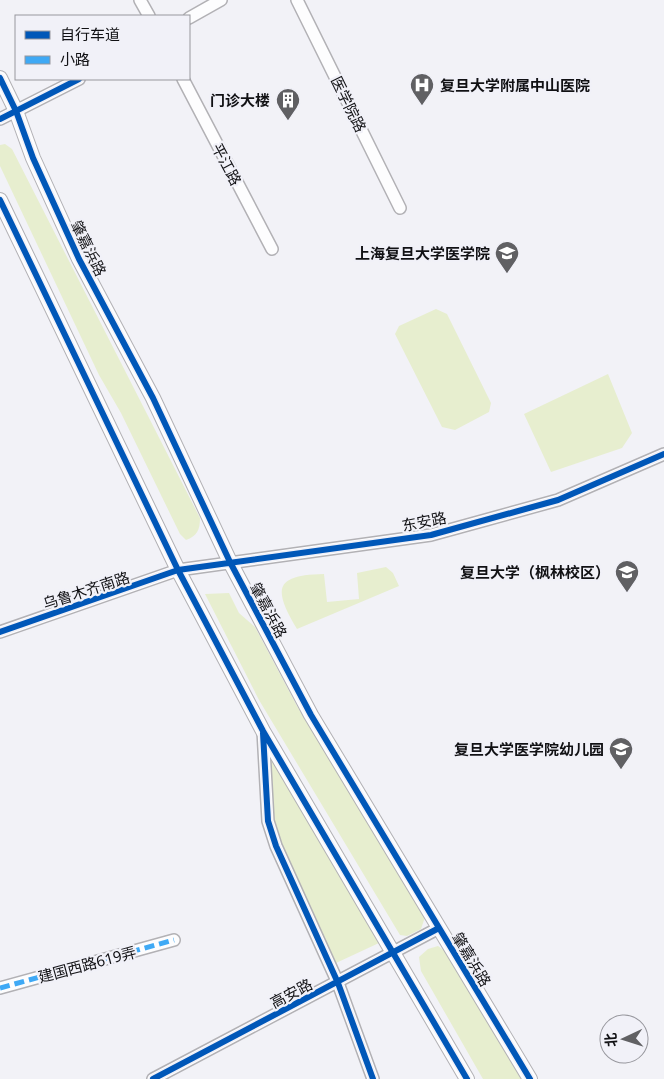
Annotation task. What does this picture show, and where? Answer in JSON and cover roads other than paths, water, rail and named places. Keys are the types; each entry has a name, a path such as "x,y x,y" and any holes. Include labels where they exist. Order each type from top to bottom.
{"main road":[{"name":"肇嘉浜路","path":"0,78 16,112 32,158 79,258 153,398 230,562 311,714 530,1079"},
{"path":"0,200 178,570 263,731 467,1079"}],"street":[{"path":"140,0 148,15"},
{"path":"190,17 221,0"},
{"name":"医学院路","path":"297,0 400,208"},
{"path":"0,120 77,80"},
{"name":"平江路","path":"183,80 272,249"},
{"name":"东安路","path":"178,570 431,535 558,500 664,454"},
{"name":"乌鲁木齐南路","path":"0,632 178,570"},
{"path":"263,731 268,821 276,846 338,983 373,1079"},
{"name":"高安路","path":"153,1079 439,928"},
{"name":"建国西路619弄","path":"0,988 174,940"}],"place":[{"name":"复旦大学附属中山医院","path":"422,106"},
{"name":"门诊大楼","path":"288,121"},
{"name":"上海复旦大学医学院","path":"507,274"},
{"name":"复旦大学（枫林校区）","path":"627,593"},
{"name":"复旦大学医学院幼儿园","path":"621,770"}]}
